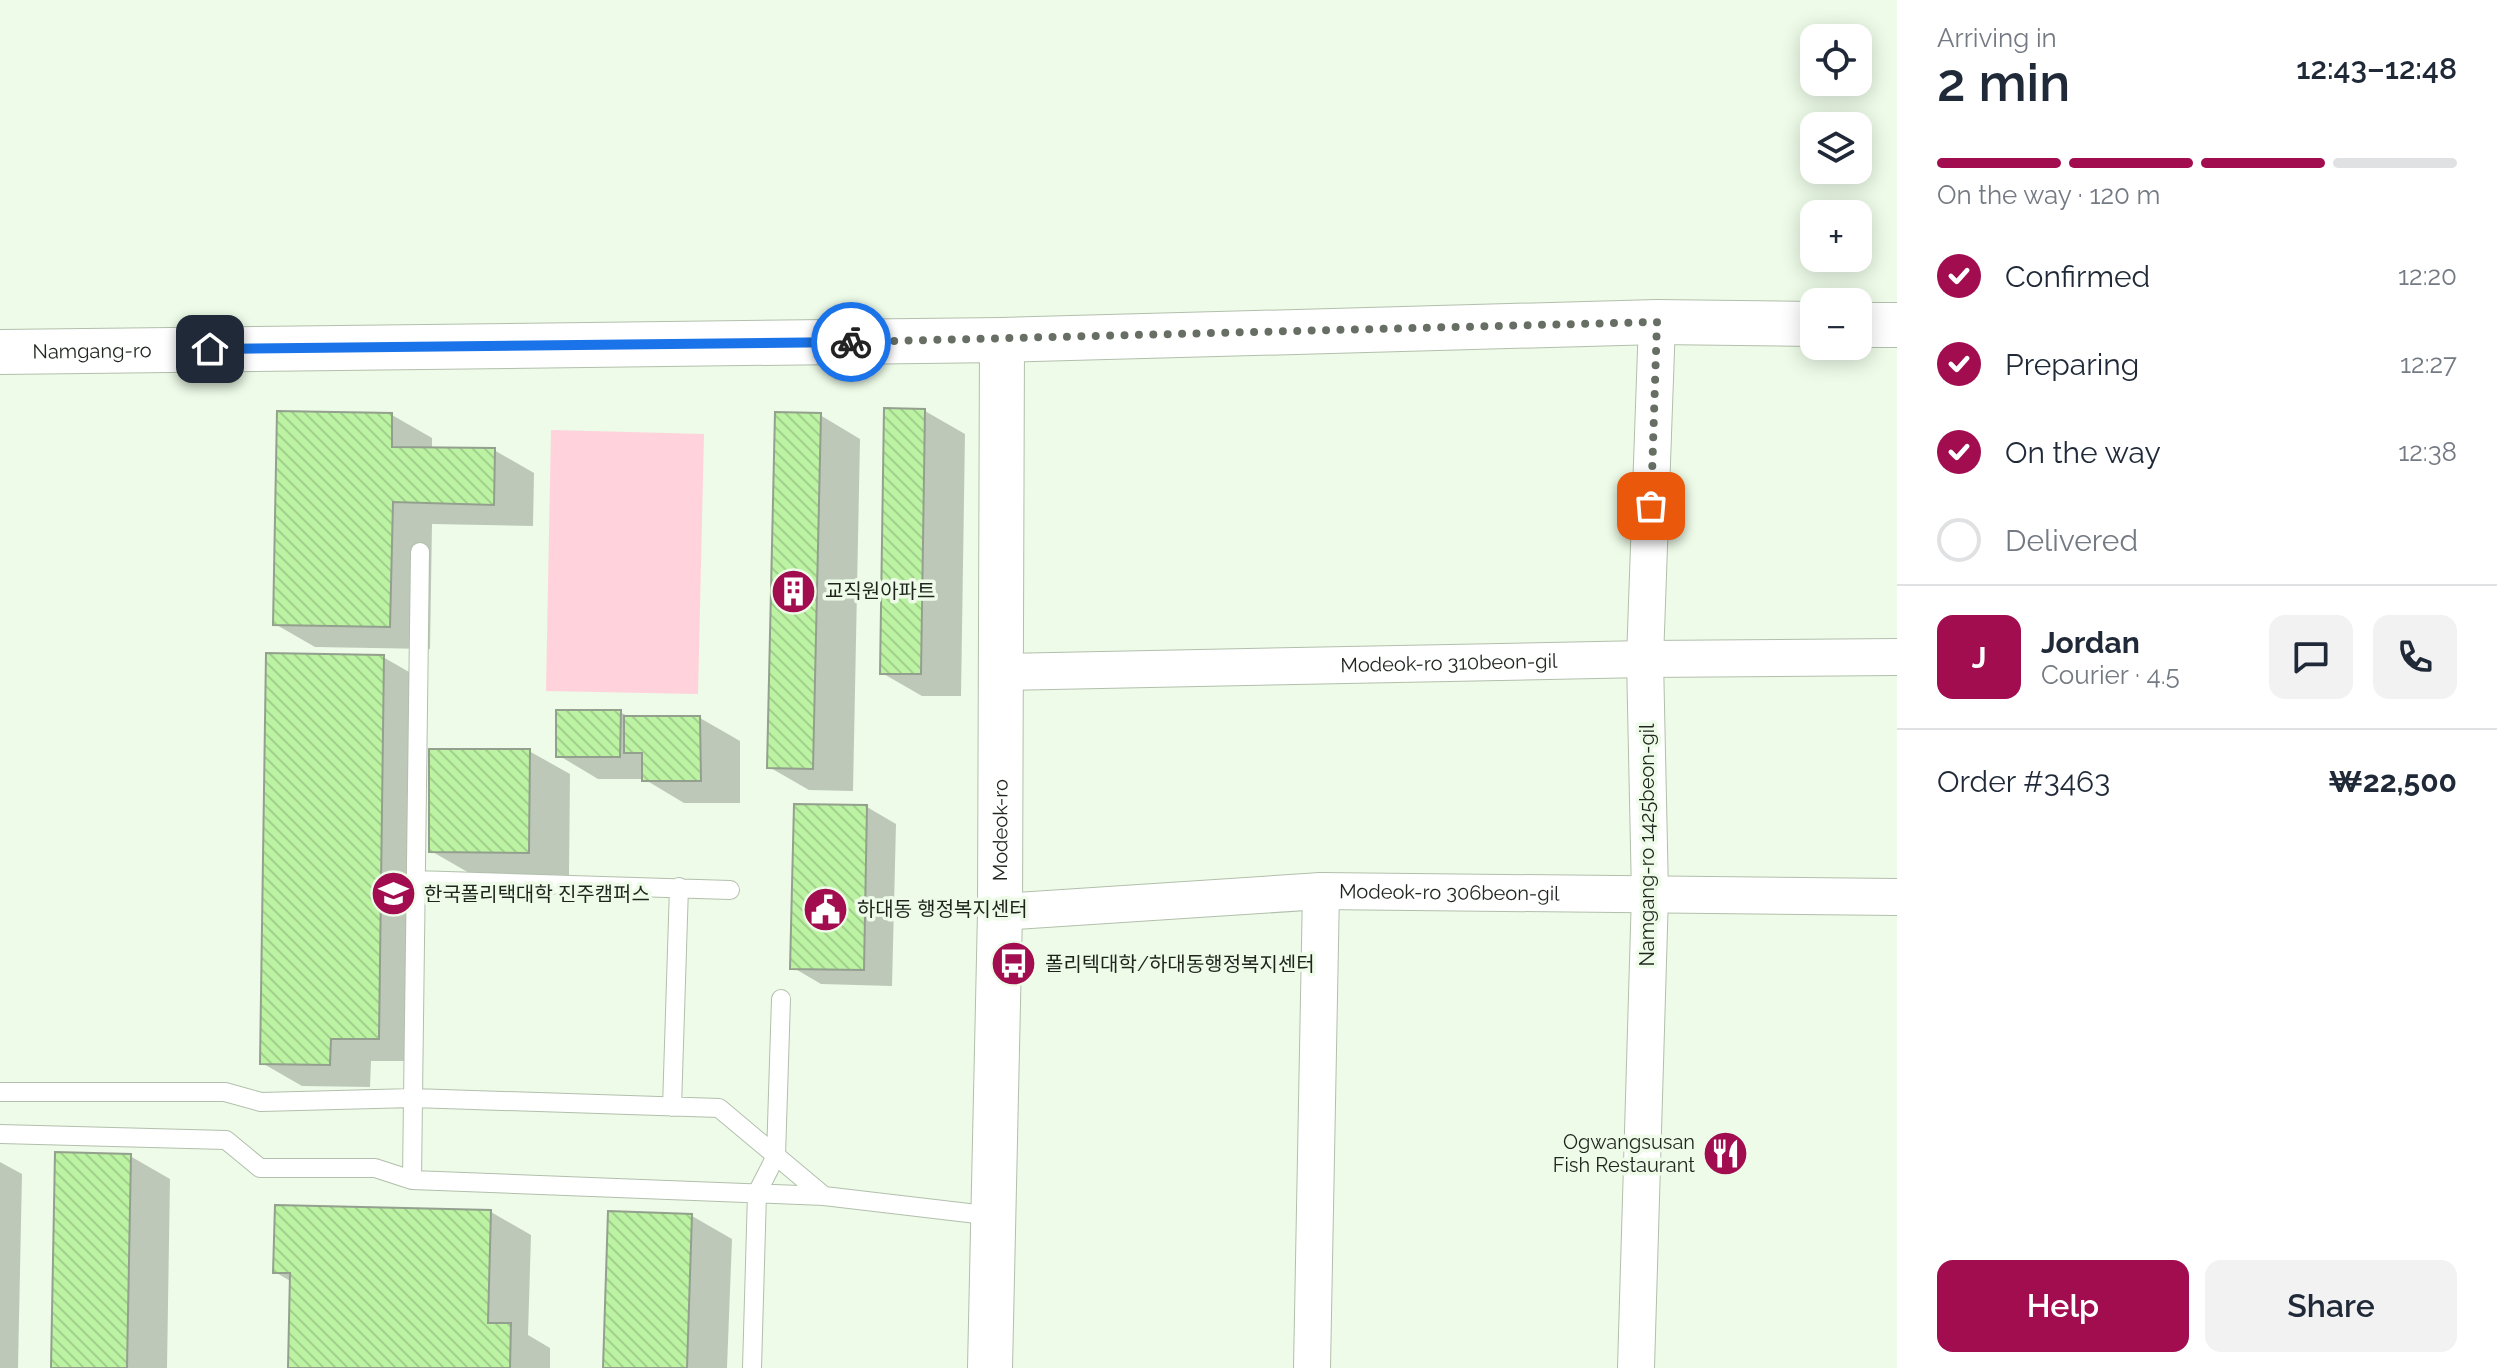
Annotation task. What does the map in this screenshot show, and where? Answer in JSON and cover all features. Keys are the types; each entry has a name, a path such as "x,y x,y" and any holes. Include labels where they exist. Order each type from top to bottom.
{"street":[{"name":"Namgang-ro","path":"0,352 1002,340 1657,322 1800,324"},
{"name":"Namgang-ro 1425beon-gil","path":"1636,1368 1650,894 1645,659 1657,322"},
{"path":"1872,325 1897,325"},
{"name":"Modeok-ro","path":"990,1368 1000,912 1002,340"},
{"name":"Modeok-ro 310beon-gil","path":"1001,672 1897,657"},
{"path":"1312,1368 1321,891"},
{"name":"Modeok-ro 306beon-gil","path":"1000,912 1321,891 1897,897"}],"lane":[{"path":"412,1180 420,552"},
{"path":"415,880 730,890"},
{"path":"672,1107 679,887"},
{"path":"752,1368 757,1193 776,1156 781,999"},
{"path":"0,1092 225,1092 261,1102 413,1098 719,1108 824,1196"},
{"path":"0,1134 226,1140 260,1168 375,1168 412,1180 824,1196 994,1216"}],"shaded area":[{"path":"551,430 704,434 698,694 546,691"}],"building":[{"name":"교직원아파트","path":"884,408 925,409 921,674 880,674"},
{"path":"277,411 392,413 392,447 495,448 494,505 393,502 390,627 273,625"},
{"name":"교직원아파트","path":"775,412 821,413 813,769 767,768"},
{"path":"266,653 384,655 379,1039 331,1039 330,1065 260,1064"},
{"path":"556,710 621,710 620,757 556,757"},
{"path":"624,716 700,716 701,781 642,781 642,753 624,753"},
{"path":"429,749 530,749 529,853 429,852"},
{"path":"794,804 867,805 864,970 790,969"},
{"path":"55,1152 131,1154 127,1368 51,1368"},
{"path":"275,1205 491,1210 488,1323 511,1323 510,1368 288,1368 290,1273 273,1273"},
{"path":"608,1211 692,1214 687,1368 603,1368"}],"way so far":[{"path":"851,342 1657,322 1651,506"}],"place":[{"name":"교직원아파트","path":"794,591"},
{"name":"한국폴리택대학 진주캠퍼스","path":"393,894"},
{"name":"하대동 행정복지센터","path":"826,909"},
{"name":"폴리텍대학/하대동행정복지센터","path":"1014,964"},
{"name":"Ogwangsusan Fish Restaurant","path":"1726,1153"}],"route":[{"path":"210,349 851,342"}]}
